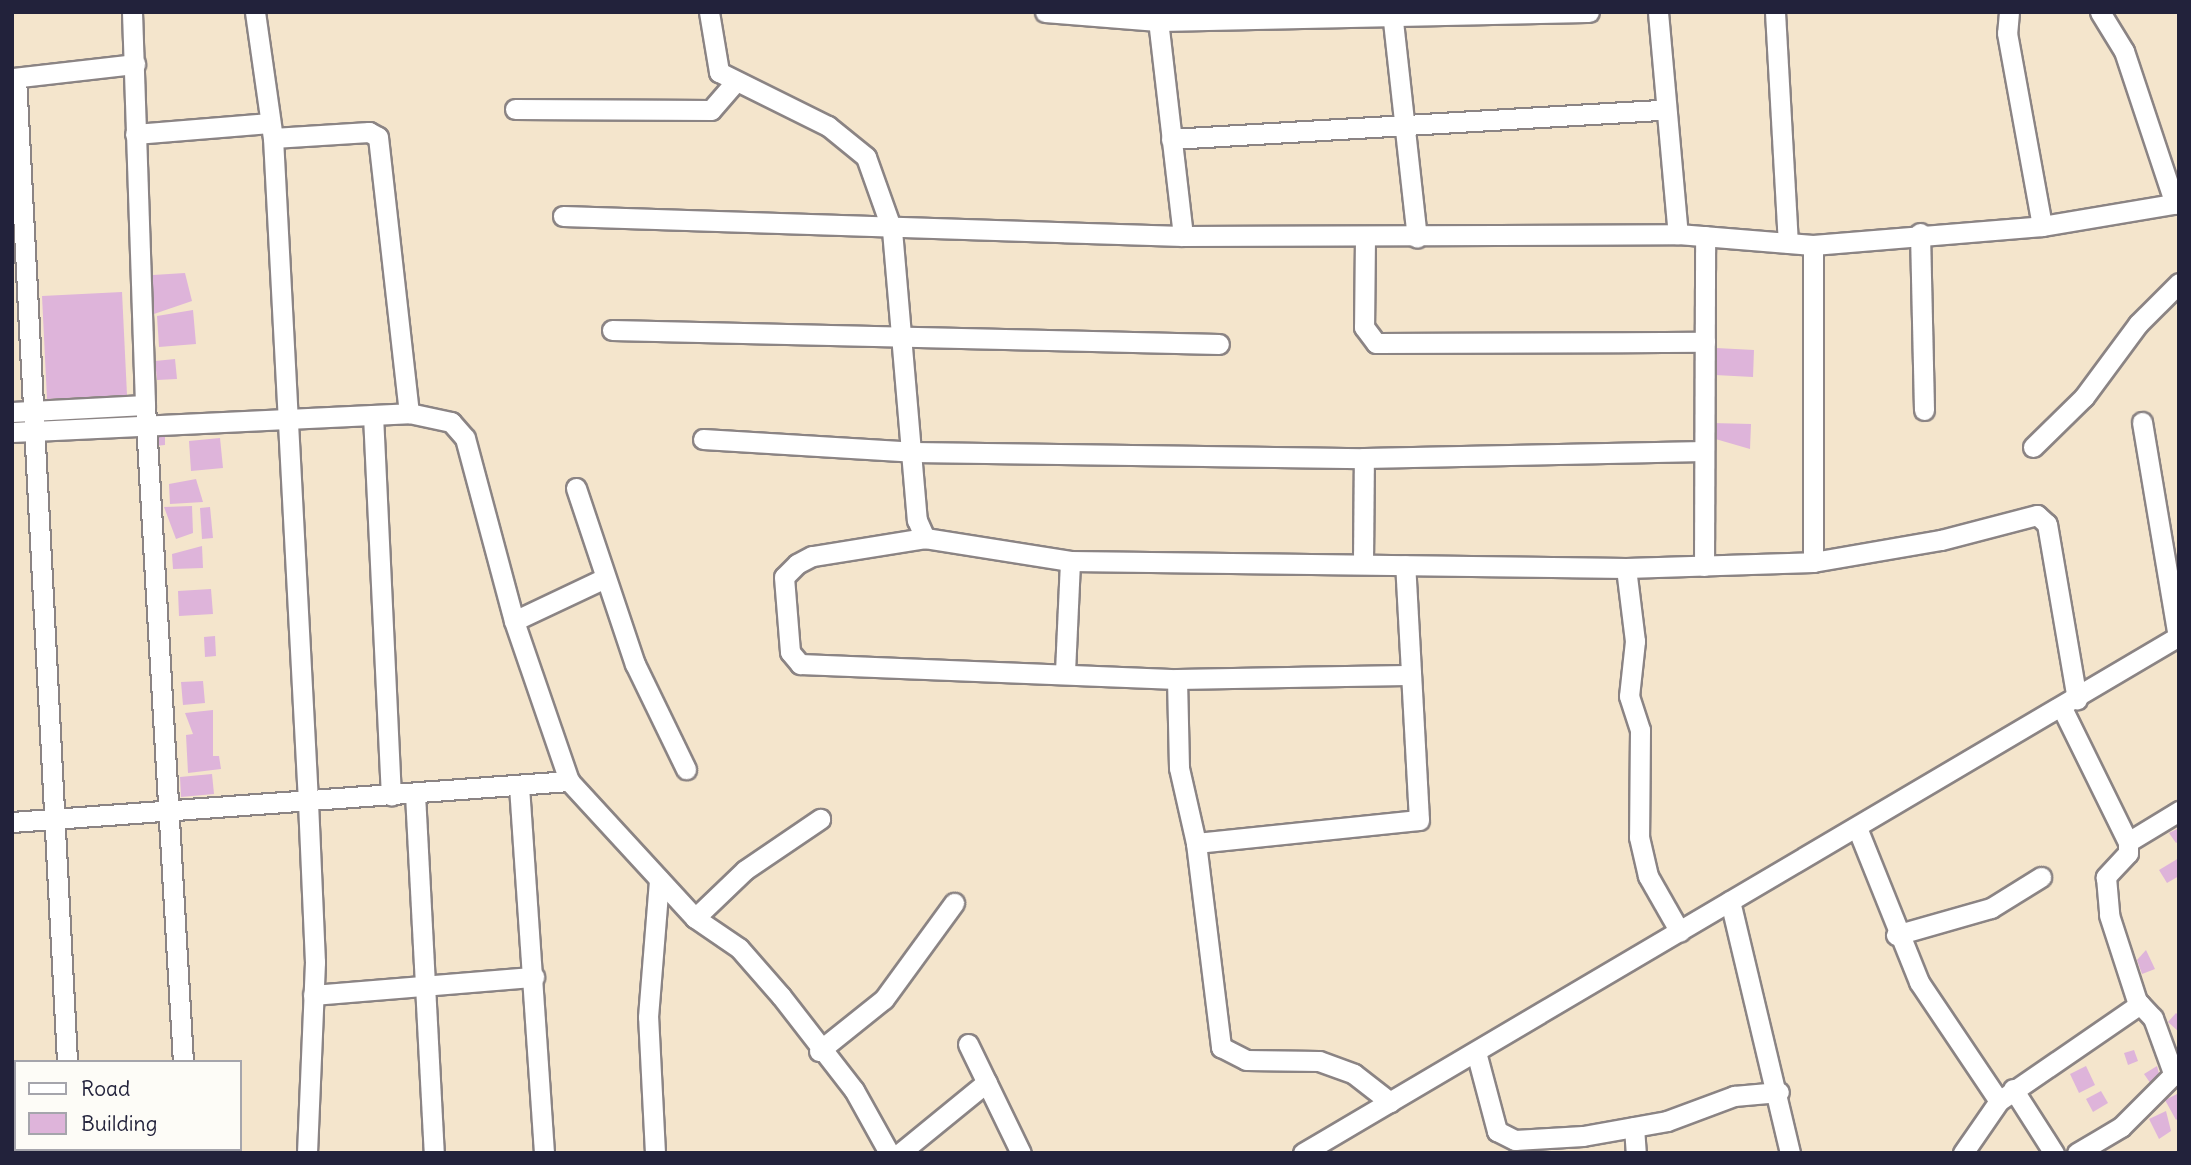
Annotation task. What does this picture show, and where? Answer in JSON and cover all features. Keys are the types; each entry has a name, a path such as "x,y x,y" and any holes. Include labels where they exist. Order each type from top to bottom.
{"street":[{"path":"132,12 146,414 166,811 183,1060"},
{"path":"255,12 272,131 285,416 308,802 313,995 307,1153"},
{"path":"709,12 712,54 719,72 734,84 828,126 866,157 892,230 917,520 925,538"},
{"path":"1045,12 1158,22 1589,12"},
{"path":"1658,12 1664,110 1678,234"},
{"path":"1775,12 1788,243"},
{"path":"2009,12 2007,33 2042,226"},
{"path":"563,216 892,230 1182,236 1418,238 1678,234 1813,245 1920,233 2042,226 2177,204 2124,51 2101,12"},
{"path":"1393,16 1418,238"},
{"path":"1158,22 1182,236"},
{"path":"67,1060 36,421 20,276 14,78 135,64"},
{"path":"515,109 711,110 734,84"},
{"path":"1171,139 1404,128 1664,110"},
{"path":"135,134 369,132 378,137 409,413"},
{"path":"1920,233 1924,410"},
{"path":"1704,566 1705,236"},
{"path":"1365,237 1364,327 1376,342 1705,342"},
{"path":"1813,245 1813,562"},
{"path":"2033,447 2084,397 2138,324 2179,283"},
{"path":"612,330 1219,344"},
{"path":"12,412 36,421"},
{"path":"12,432 36,421 146,414 285,416 409,413 451,422 465,438 514,621 569,781 695,918 739,948 819,1051 855,1090 888,1153"},
{"path":"373,415 391,796"},
{"path":"1303,1153 1730,901 1858,830 2178,636 2142,422"},
{"path":"703,439 913,452 1364,458 1704,451"},
{"path":"1363,564 1364,458"},
{"path":"576,488 603,579 635,664 686,769"},
{"path":"1407,675 1177,679 1065,671 800,664 790,652 784,577 797,564 812,556 925,538 1070,561 1626,568 1813,562 1941,540 2037,515 2047,524 2069,703 2128,842 2128,853 2106,877 2106,891 2140,1003 2159,1029 2176,1071 2121,1127 2077,1153"},
{"path":"1065,671 1070,561"},
{"path":"1196,844 1408,827 1419,820 1407,675 1405,565"},
{"path":"1626,568 1635,641 1629,696 1640,730 1639,837 1648,876 1680,932"},
{"path":"514,621 603,579"},
{"path":"1177,679 1180,768 1196,844 1221,1047 1246,1060 1318,1062 1354,1074 1390,1102"},
{"path":"12,822 569,781"},
{"path":"519,786 544,1153"},
{"path":"415,794 428,989 434,1153"},
{"path":"2128,842 2179,811"},
{"path":"695,918 745,870 820,819"},
{"path":"1858,830 1895,934 2006,1095 2054,1153"},
{"path":"1895,934 1991,908 2041,877"},
{"path":"655,1153 648,1017 659,880"},
{"path":"1730,901 1780,1092 1790,1153"},
{"path":"819,1051 884,999 954,903"},
{"path":"313,995 428,989 534,977"},
{"path":"1963,1153 2006,1095 2140,1003"},
{"path":"968,1044 1021,1153"},
{"path":"1476,1052 1504,1138 1583,1136 1634,1127 1734,1096 1780,1092"},
{"path":"901,1153 987,1082"},
{"path":"1634,1127 1636,1153"}],"building":[{"path":"185,273 192,301 151,315 153,275"},
{"path":"122,292 127,395 47,399 42,296"},
{"path":"193,310 196,344 159,347 157,316"},
{"path":"1716,348 1754,350 1753,377 1715,375"},
{"path":"175,359 177,379 157,380 155,361"},
{"path":"1712,423 1751,424 1750,449 1712,438"},
{"path":"155,435 165,435 165,445 155,446"},
{"path":"220,438 223,468 191,471 189,441"},
{"path":"196,479 203,502 170,504 169,484"},
{"path":"192,506 193,533 176,539 164,507"},
{"path":"210,507 213,538 202,539 200,508"},
{"path":"202,546 203,568 173,569 172,554"},
{"path":"211,589 213,614 179,616 178,591"},
{"path":"215,636 216,656 205,657 204,637"},
{"path":"203,681 205,703 183,705 181,682"},
{"path":"213,710 213,756 219,756 221,769 188,773 186,735 193,734 185,713"},
{"path":"212,774 214,794 181,797 180,777"},
{"path":"2179,828 2179,841 2176,843 2169,833"},
{"path":"2179,858 2179,876 2167,883 2159,870"},
{"path":"2146,950 2155,969 2142,974 2137,960"},
{"path":"2176,1013 2179,1016 2179,1032 2168,1022"},
{"path":"2134,1050 2138,1061 2128,1065 2124,1053"},
{"path":"2086,1066 2095,1085 2079,1093 2070,1074"},
{"path":"2157,1066 2161,1081 2153,1087 2144,1074"},
{"path":"2179,1078 2179,1093 2174,1083"},
{"path":"2101,1091 2108,1103 2093,1112 2086,1099"},
{"path":"2179,1093 2179,1117 2176,1120 2165,1100"},
{"path":"2166,1111 2171,1131 2159,1139 2149,1119"}]}
